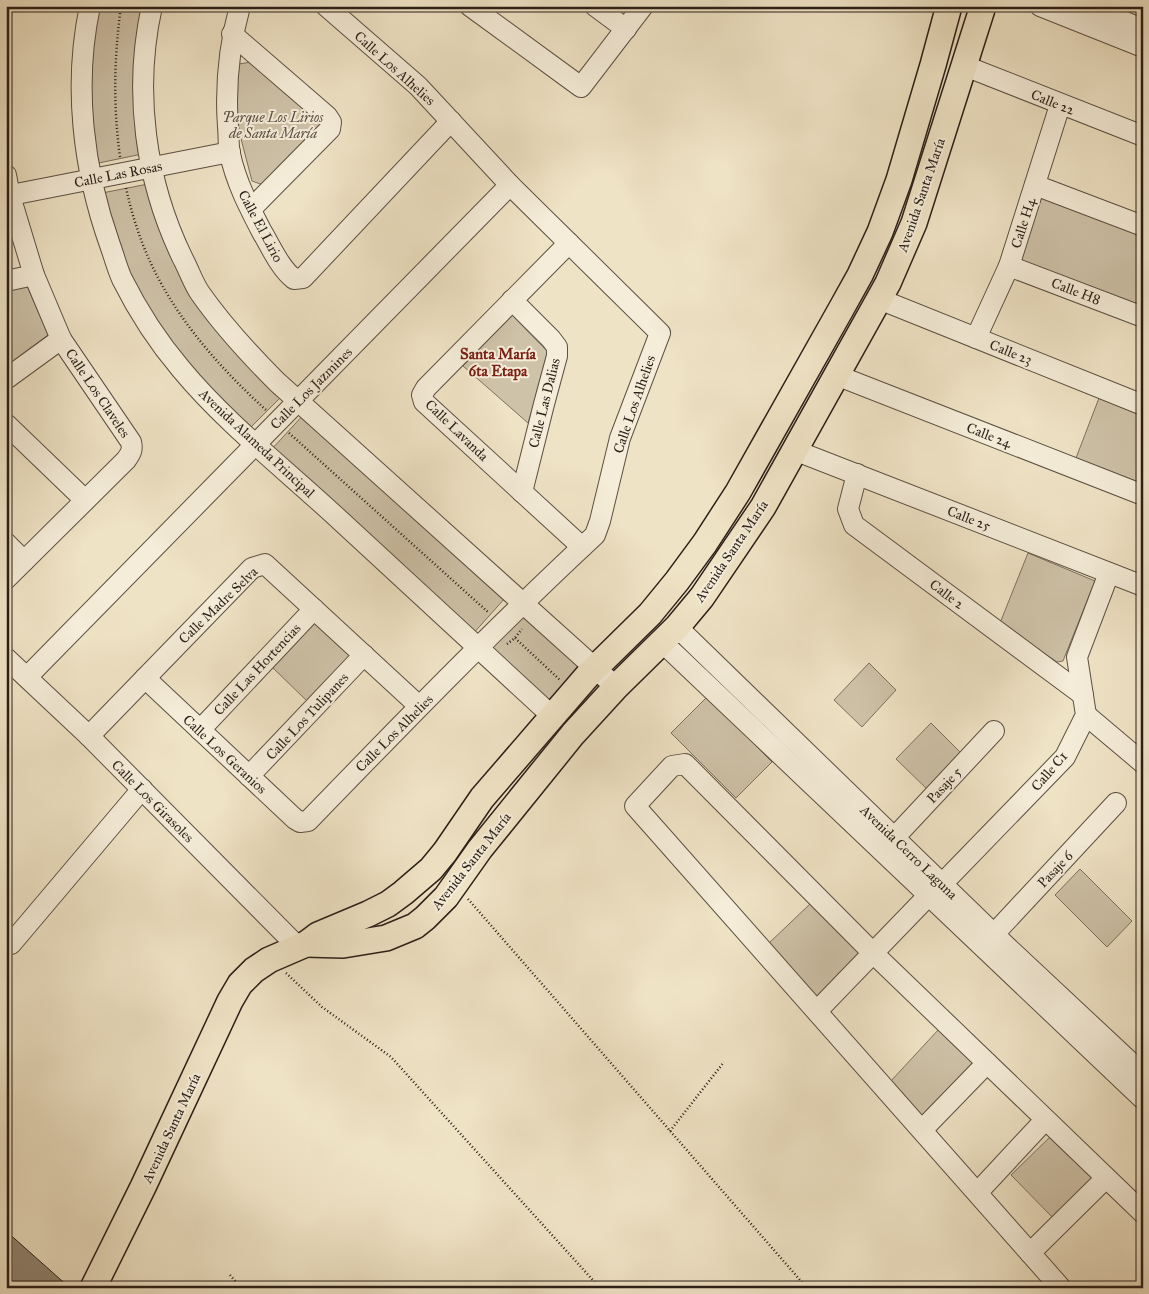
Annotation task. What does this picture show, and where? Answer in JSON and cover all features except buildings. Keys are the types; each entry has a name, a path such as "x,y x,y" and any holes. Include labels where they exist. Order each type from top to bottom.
{"main road":[{"name":"Avenida Santa María","path":"93,1288 230,1001 246,976 269,960 302,945 318,935 388,904 431,869 482,798 595,668 650,614 705,543 738,492 860,275 880,232 933,66 949,6"},
{"name":"Avenida Santa María","path":"302,945 342,945 377,940 402,932 415,926 425,918 456,884 480,849 573,734 616,687 670,635 702,597 763,506 888,283 914,223 983,6"}],"street":[{"name":"Avenida Alameda Principal","path":"90,6 82,68 84,137 103,225 122,278 151,329 181,369 219,412 552,716"},
{"path":"152,6 143,60 143,100 152,167 157,193 175,243 199,292 238,343 298,401 616,687"},
{"name":"Calle El Lirio","path":"240,6 232,34 228,77 227,115 230,152 238,181 250,209 288,274 294,279 303,278 451,121"},
{"name":"Calle Los Alhelies","path":"308,821 419,706 595,535 620,438 660,333 510,185 418,86 326,6"},
{"path":"470,6 581,87 643,6"},
{"path":"595,6 626,29"},
{"path":"1040,6 1143,47"},
{"path":"1084,6 1143,29"},
{"path":"232,34 327,116 330,122 330,128 250,209"},
{"name":"Calle 22","path":"965,66 1060,105 1143,136"},
{"name":"Calle H4","path":"976,338 1009,266 1060,105"},
{"name":"Calle Las Rosas","path":"8,196 230,152"},
{"name":"Calle Los Claveles","path":"6,175 8,196 34,275 61,339 131,442 132,448 131,454 126,460 6,579"},
{"name":"Calle Los Jazmines","path":"27,677 510,185"},
{"path":"1035,185 1143,226"},
{"name":"Calle Lavanda","path":"569,243 426,388 422,395 424,402 582,547"},
{"name":"Calle H8","path":"1009,266 1143,317"},
{"path":"6,281 34,275"},
{"name":"Calle 23","path":"879,299 1143,405"},
{"name":"Calle Las Dalias","path":"512,300 551,339 556,347 557,356 522,492"},
{"path":"6,378 61,339"},
{"name":"Calle 24","path":"836,375 1143,495"},
{"path":"6,424 85,500"},
{"name":"Calle 25","path":"794,450 1143,586"},
{"name":"Calle 2","path":"857,474 848,509 854,525 1083,695"},
{"path":"6,543 24,561"},
{"name":"Calle Madre Selva","path":"89,736 252,568 265,564 419,706"},
{"path":"1109,573 1077,656 1086,715 1143,762"},
{"name":"Calle Las Hortencias","path":"200,730 314,609"},
{"path":"670,635 936,890 1143,1099"},
{"name":"Avenida Cerro Laguna","path":"670,635 894,838 936,890 994,934 1143,1074"},
{"name":"Calle Los Tulipanes","path":"250,776 364,655"},
{"name":"Calle Los Girasoles","path":"6,658 89,736 302,945"},
{"name":"Calle Los Geranios","path":"145,678 295,820 300,822 308,821"},
{"name":"Calle C1","path":"817,1012 1065,757 1086,715"},
{"name":"Pasaje 5","path":"894,838 994,731"},
{"path":"1061,1288 635,806 672,766 685,764 873,953 1143,1213"},
{"path":"11,944 142,789"},
{"name":"Pasaje 6","path":"994,934 1116,803"},
{"path":"922,1130 987,1063"},
{"path":"978,1192 1045,1120"},
{"path":"1030,1253 1106,1178"}],"path":[{"path":"120,159 115,118 114,79 121,6"},
{"path":"126,187 136,226 153,266 185,322 210,354 239,386 268,412"},
{"path":"288,432 494,617"},
{"path":"515,638 562,682"},
{"path":"456,884 807,1288"},
{"path":"269,960 322,1007 390,1057 600,1288"},
{"path":"670,1131 724,1062"},
{"path":"230,1276 241,1288"}],"green space":[{"path":"95,6 146,6 142,154 94,164 88,71"},
{"name":"Parque Los Lirios de Santa María","path":"251,62 321,124 263,185 252,181 239,131 236,89 239,64"},
{"path":"148,184 168,244 282,396 249,429 186,365 157,324 129,274 102,193"},
{"path":"1041,195 1143,236 1143,307 1020,260"},
{"path":"27,286 48,335 6,366 6,290"},
{"path":"512,315 550,354 528,423 463,366"},
{"path":"1099,398 1143,415 1143,484 1076,458"},
{"path":"305,413 506,597 472,635 271,450"},
{"path":"1028,553 1095,581 1063,661 1057,662 1000,623"},
{"path":"524,612 586,669 551,707 489,649"},
{"path":"316,620 352,656 308,702 272,667"},
{"path":"869,663 896,690 862,727 834,700"},
{"path":"707,697 772,762 736,798 671,733"},
{"path":"931,723 963,755 929,791 896,759"},
{"path":"1080,869 1132,921 1107,947 1055,895"},
{"path":"810,904 863,956 819,1002 767,945"},
{"path":"939,1029 978,1066 924,1120 890,1082"},
{"path":"1052,1135 1096,1180 1056,1221 1011,1175"}],"district":[{"name":"Santa María 6ta Etapa","path":"498,362"}]}
